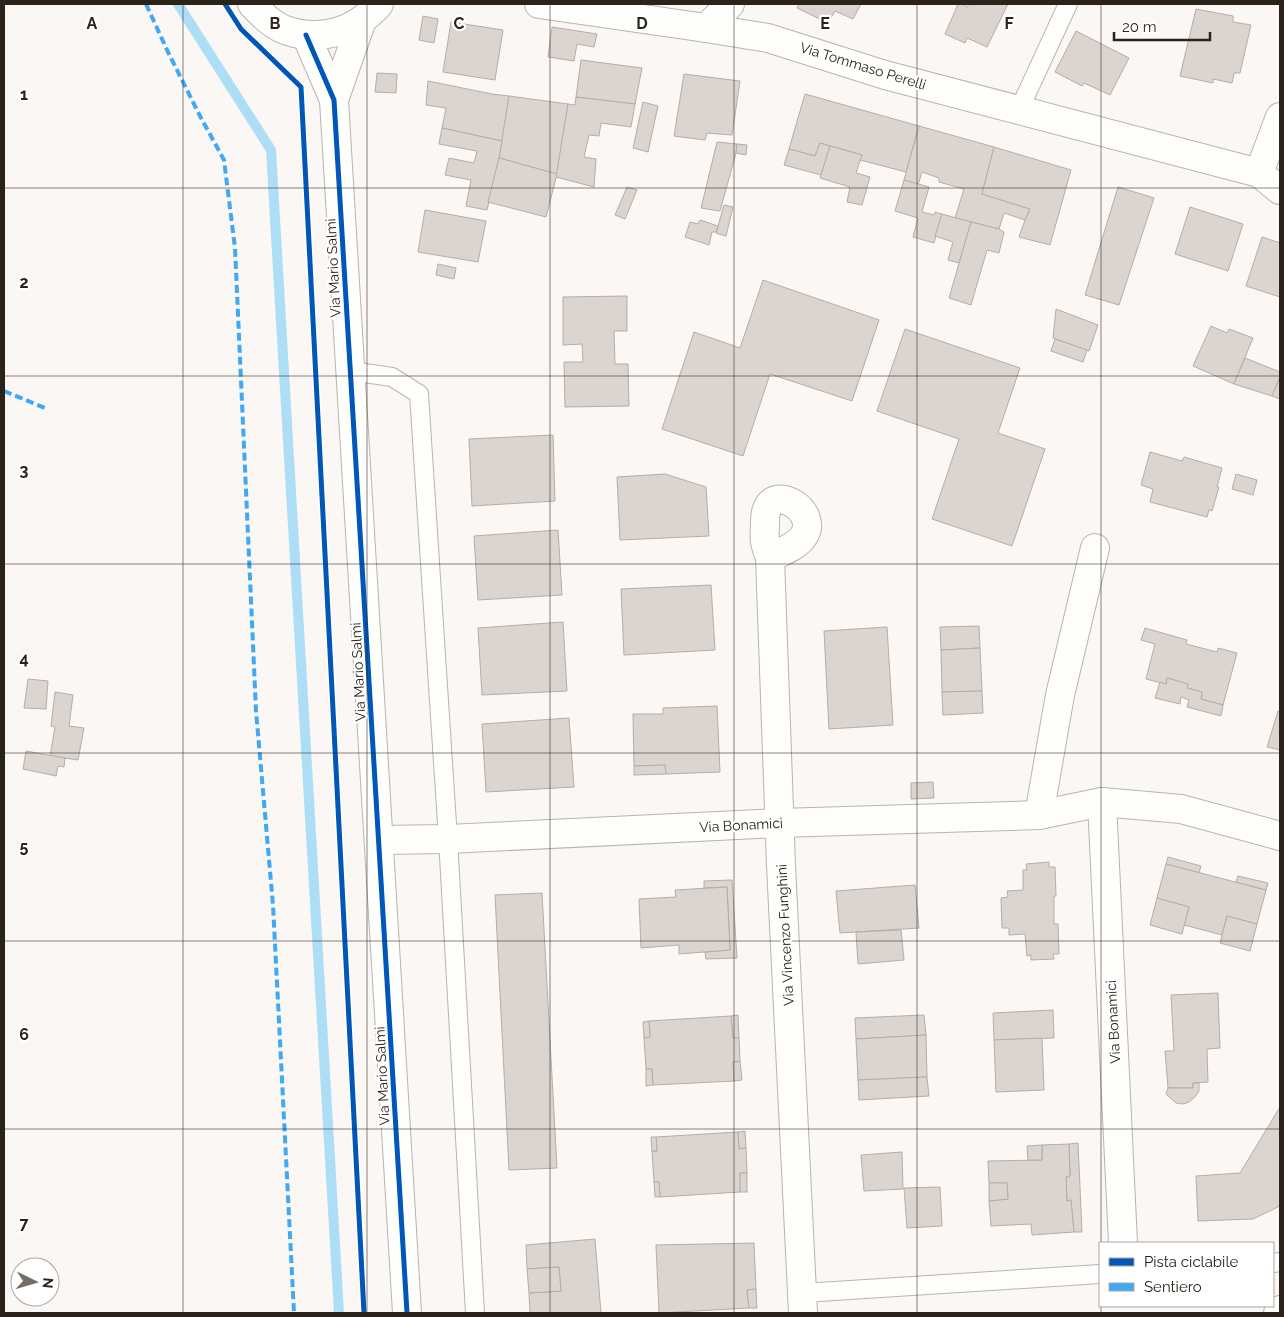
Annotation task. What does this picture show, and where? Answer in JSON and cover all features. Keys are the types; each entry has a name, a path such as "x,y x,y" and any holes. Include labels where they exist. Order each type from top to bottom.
{"street":[{"path":"252,4 265,17 284,29 306,35 326,35 345,30 370,12"},
{"name":"Via Tommaso Perelli","path":"539,4 768,38 886,75 1260,173 1280,190"},
{"path":"706,28 730,4"},
{"name":"Via Mario Salmi","path":"334,100 370,12"},
{"name":"Via Mario Salmi","path":"306,35 334,100 408,1313"},
{"path":"1260,173 1280,117"},
{"path":"1039,815 1060,695 1095,548"},
{"name":"Via Vincenzo Funghini","path":"770,558 780,823 803,1303"},
{"name":"Via Bonamici","path":"379,840 448,839 780,823 1039,815 1102,802 1181,810 1280,836"},
{"name":"Via Bonamici","path":"1102,802 1123,1242"}],"lane":[{"path":"1018,110 1068,4"},
{"path":"351,372 392,377 420,394 475,1313"},
{"path":"803,1303 1099,1274"}],"building":[{"path":"799,4 861,4 853,19 835,11 828,23 797,8"},
{"path":"958,4 967,7 969,4 1008,4 987,47 967,38 965,43 945,34"},
{"path":"1196,9 1233,16 1233,22 1251,25 1240,73 1234,73 1232,83 1213,79 1213,83 1180,76"},
{"path":"423,16 438,19 434,43 419,40"},
{"path":"451,22 503,30 495,80 443,72"},
{"path":"552,27 597,34 594,47 577,44 574,61 548,57"},
{"path":"1076,31 1129,58 1110,95 1084,83 1082,86 1055,72"},
{"path":"581,60 642,68 635,104 576,97"},
{"path":"377,73 397,74 396,93 375,92"},
{"path":"684,74 740,81 732,135 707,133 705,140 674,136"},
{"path":"428,81 509,96 502,141 442,128 446,108 426,105"},
{"path":"805,94 919,126 906,172 860,160 862,155 820,143 815,156 789,149"},
{"path":"509,96 568,104 557,174 499,158"},
{"path":"576,97 635,104 631,127 601,123 599,136 589,135 584,157 596,159 594,187 556,177 568,104 575,105"},
{"path":"643,102 658,106 648,152 633,148"},
{"path":"919,126 994,147 982,194 1030,209 1025,220 1004,213 999,229 955,218 964,189 939,182 939,178 922,172 918,185 904,180"},
{"path":"442,128 502,141 487,210 466,206 471,180 445,175 449,158 474,163 477,151 439,144"},
{"path":"717,142 737,144 720,211 701,208"},
{"path":"820,143 830,146 821,175 784,165 789,149 815,156"},
{"path":"737,144 747,145 746,155 736,153"},
{"path":"830,146 862,155 856,173 870,177 862,205 847,202 850,187 820,178"},
{"path":"994,147 1071,170 1050,245 1019,237 1030,209 982,194"},
{"path":"499,158 557,174 546,217 488,202"},
{"path":"904,180 929,187 922,212 934,215 935,212 942,214 934,243 913,237 918,218 895,211"},
{"path":"627,187 637,190 625,219 615,215"},
{"path":"1118,187 1154,198 1119,305 1085,295"},
{"path":"724,205 733,207 726,236 716,233"},
{"path":"1190,207 1243,224 1228,271 1175,254"},
{"path":"425,210 486,221 478,262 418,252"},
{"path":"942,214 971,222 959,263 948,260 953,242 935,236"},
{"path":"700,220 718,226 716,232 712,232 709,245 685,237 690,222 698,224"},
{"path":"971,222 1004,232 999,253 987,250 971,305 949,298"},
{"path":"1262,237 1280,243 1280,297 1246,286"},
{"path":"438,264 456,268 454,279 436,275"},
{"path":"763,280 879,320 852,401 770,374 743,456 662,429 694,332 740,348"},
{"path":"627,296 627,331 614,331 615,364 628,364 629,406 565,407 564,362 583,362 582,344 563,345 563,297"},
{"path":"1056,309 1098,325 1089,351 1053,338"},
{"path":"1211,326 1227,333 1229,329 1253,338 1234,384 1193,366"},
{"path":"905,329 1020,368 998,433 1045,449 1012,546 932,519 959,439 877,411"},
{"path":"1055,339 1087,350 1083,362 1051,351"},
{"path":"1245,358 1280,372 1280,377 1272,396 1234,384"},
{"path":"1280,377 1280,399 1272,396"},
{"path":"553,435 555,501 472,506 469,439"},
{"path":"1150,452 1182,461 1184,457 1222,468 1212,511 1209,510 1207,517 1150,502 1153,489 1141,485"},
{"path":"665,474 706,487 709,536 620,540 617,477"},
{"path":"1236,474 1257,480 1253,495 1232,489"},
{"path":"558,530 562,595 478,600 474,536"},
{"path":"711,585 715,650 624,655 621,589"},
{"path":"563,622 567,691 482,695 478,628"},
{"path":"979,626 980,648 941,650 940,627"},
{"path":"887,627 893,725 829,729 824,631"},
{"path":"1145,628 1187,640 1186,644 1217,652 1218,648 1237,653 1223,705 1201,699 1202,692 1187,688 1188,684 1167,678 1166,684 1146,679 1155,644 1141,640"},
{"path":"980,648 982,691 942,692 941,650"},
{"path":"1167,678 1188,684 1187,688 1202,692 1201,699 1223,705 1221,716 1187,707 1189,700 1181,697 1180,704 1155,698 1160,682 1166,684"},
{"path":"28,679 48,681 46,709 24,708"},
{"path":"982,691 983,713 943,715 942,692"},
{"path":"55,692 73,695 69,726 84,728 78,760 50,756 55,727 51,726"},
{"path":"717,706 720,772 666,774 665,765 634,766 633,714 663,714 663,708"},
{"path":"1278,711 1280,712 1280,750 1267,747"},
{"path":"569,718 574,787 486,792 482,724"},
{"path":"26,751 65,758 64,767 58,766 56,776 23,769"},
{"path":"665,765 666,774 634,775 634,766"},
{"path":"933,782 934,798 911,799 911,783"},
{"path":"1168,857 1201,866 1199,873 1166,864"},
{"path":"1049,862 1049,867 1055,867 1056,896 1054,896 1054,924 1058,924 1059,954 1053,954 1054,959 1031,960 1031,955 1027,956 1025,934 1009,935 1009,928 1002,928 1001,898 1008,897 1007,891 1023,890 1023,870 1027,870 1026,864"},
{"path":"1166,864 1266,890 1257,924 1227,916 1222,935 1184,925 1189,907 1157,898"},
{"path":"1238,876 1268,883 1266,890 1236,882"},
{"path":"732,880 737,958 706,959 705,952 730,950 727,887 704,888 704,881"},
{"path":"915,885 919,928 840,933 836,891"},
{"path":"727,887 730,950 679,954 679,945 641,948 639,899 676,897 675,890"},
{"path":"542,893 557,1168 509,1170 495,895"},
{"path":"1157,898 1189,907 1182,934 1150,925"},
{"path":"1227,916 1257,924 1250,951 1220,943"},
{"path":"901,930 904,960 858,964 856,932"},
{"path":"1218,993 1220,1048 1207,1049 1208,1082 1193,1083 1193,1088 1168,1088 1165,1051 1174,1051 1171,995"},
{"path":"1053,1010 1054,1038 994,1040 993,1013"},
{"path":"738,1015 739,1038 733,1038 731,1016"},
{"path":"924,1015 926,1035 856,1039 855,1018"},
{"path":"731,1016 733,1038 739,1038 740,1061 733,1062 734,1081 653,1085 652,1069 646,1069 644,1038 650,1037 649,1021"},
{"path":"649,1021 650,1037 644,1038 643,1022"},
{"path":"926,1035 927,1077 858,1080 856,1039"},
{"path":"1042,1038 1044,1090 996,1092 994,1040"},
{"path":"740,1061 742,1080 734,1081 733,1062"},
{"path":"646,1069 652,1069 653,1085 646,1086"},
{"path":"927,1077 929,1096 859,1100 858,1080"},
{"path":"1193,1083 1199,1083 1199,1091 1189,1102 1183,1104 1176,1103 1166,1094 1168,1088 1193,1088"},
{"path":"1280,1107 1280,1204 1278,1207 1253,1219 1198,1221 1196,1176 1240,1173"},
{"path":"745,1131 746,1148 739,1149 738,1132"},
{"path":"738,1132 739,1149 746,1148 747,1173 740,1173 740,1192 660,1197 659,1182 654,1182 652,1151 657,1151 656,1137"},
{"path":"651,1137 656,1137 657,1151 652,1151"},
{"path":"1078,1143 1082,1232 1074,1232 1071,1200 1067,1201 1066,1177 1070,1176 1069,1144"},
{"path":"1069,1144 1070,1176 1066,1177 1067,1201 1071,1200 1074,1232 1032,1235 1031,1224 991,1226 989,1201 1008,1199 1007,1183 989,1183 988,1161 1042,1160 1042,1145"},
{"path":"1042,1145 1042,1160 1028,1160 1027,1146"},
{"path":"902,1152 903,1189 864,1191 861,1155"},
{"path":"740,1173 747,1173 747,1192 740,1192"},
{"path":"654,1182 659,1182 660,1197 655,1197"},
{"path":"989,1183 1007,1183 1008,1199 989,1201"},
{"path":"940,1187 942,1226 907,1228 904,1188"},
{"path":"595,1239 601,1313 530,1313 529,1293 561,1291 559,1267 527,1269 526,1245"},
{"path":"754,1243 756,1289 747,1290 749,1308 659,1313 656,1245"},
{"path":"559,1267 561,1291 529,1293 527,1269"},
{"path":"756,1289 757,1308 749,1308 747,1290"}],"waterway":[{"path":"178,4 271,150 339,1313"}],"marked path":[{"path":"146,4 168,52 224,160 235,248 256,711 273,905 294,1313"},
{"path":"4,391 45,408"}],"cycle path":[{"path":"225,4 241,29 301,87 364,1313"},
{"path":"306,35 334,100 407,1313"}]}
